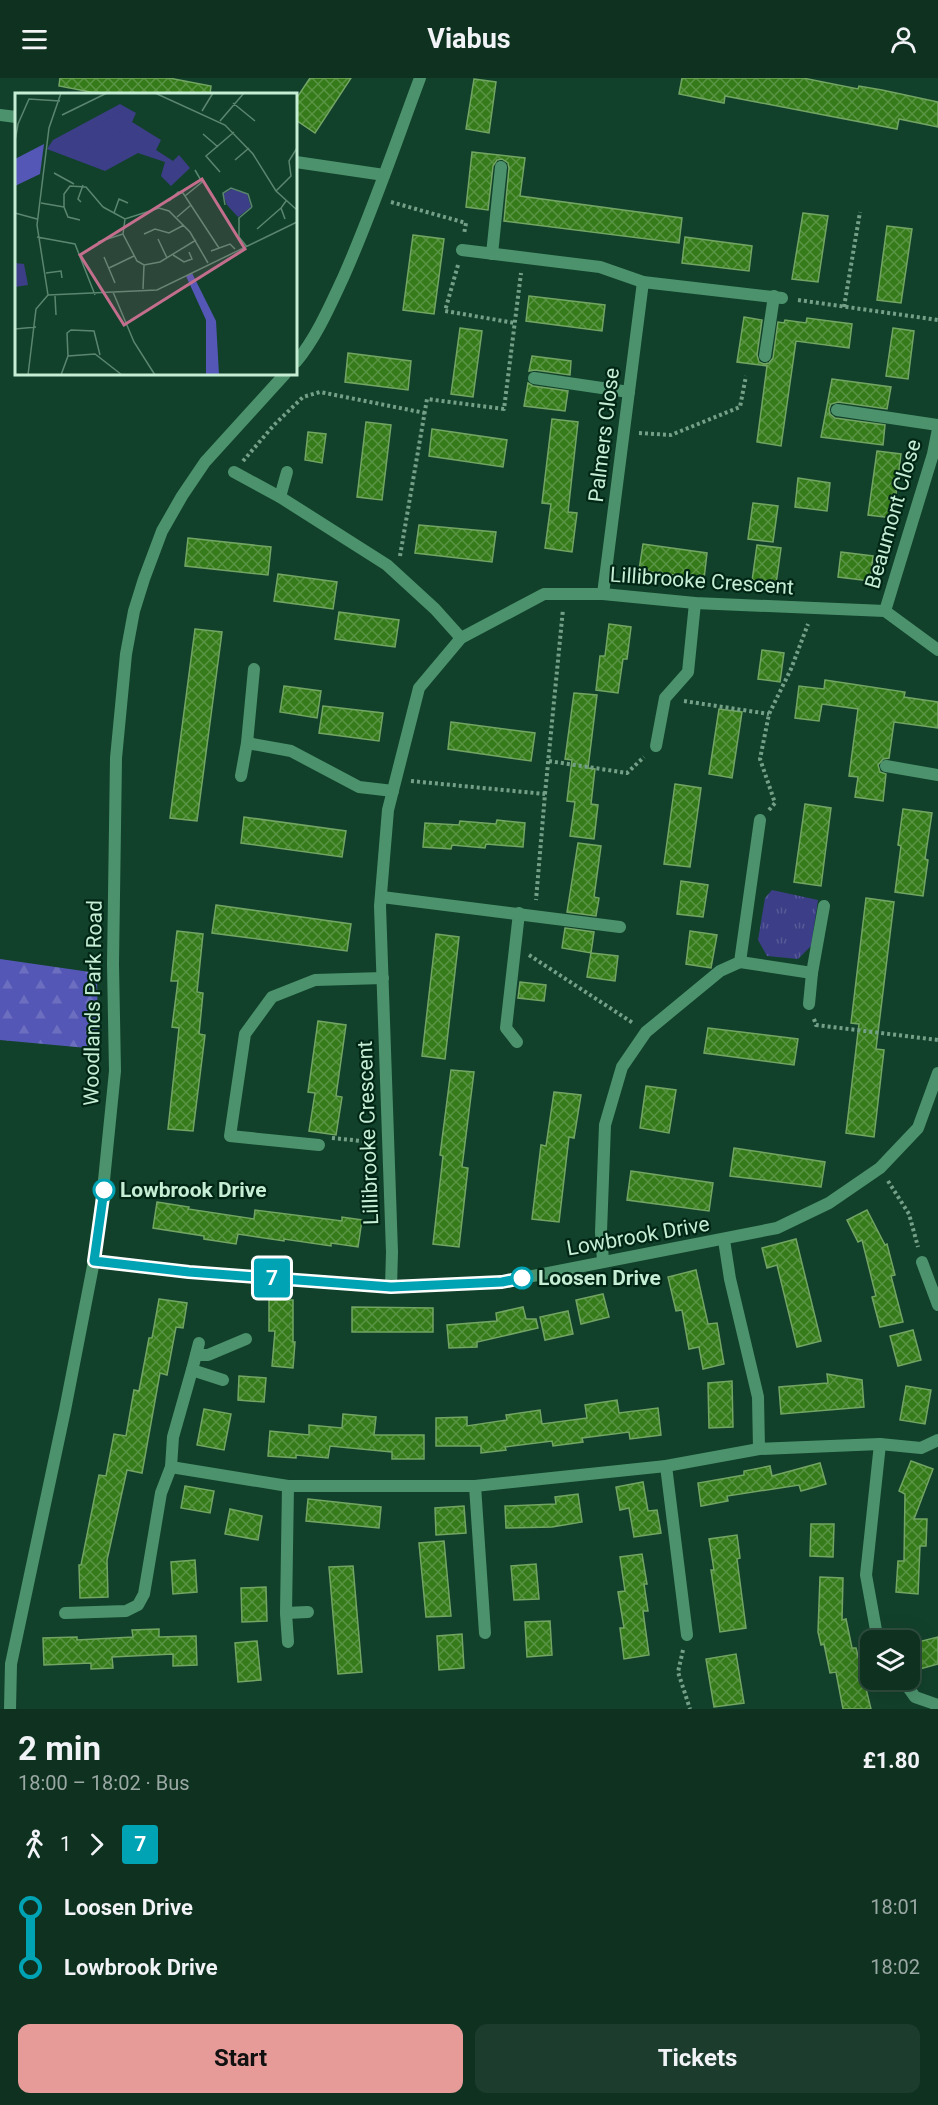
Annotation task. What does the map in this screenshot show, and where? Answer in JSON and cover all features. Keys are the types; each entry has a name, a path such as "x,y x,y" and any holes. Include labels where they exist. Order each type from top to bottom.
{"street":[{"path":"297,361 332,302 376,198 420,78"},
{"path":"0,115 15,117"},
{"path":"297,162 384,175"},
{"path":"492,254 501,167"},
{"path":"462,250 600,267 643,282 778,297 765,356"},
{"name":"Palmers Close","path":"603,594 643,282"},
{"name":"Woodlands Park Road","path":"10,1709 11,1664 65,1410 94,1261 104,1190 115,1071 113,964 116,758 126,654 134,610 162,531 182,496 206,462 284,375"},
{"path":"534,378 629,392"},
{"path":"837,410 938,427"},
{"name":"Beaumont Close","path":"885,611 933,454 938,427"},
{"path":"234,472 279,497 387,565 435,609 461,638"},
{"path":"279,497 287,472"},
{"name":"Lillibrooke Crescent","path":"391,1287 392,1252 380,906 388,810 419,688 461,638 544,594 603,594 695,603 885,611"},
{"path":"656,746 665,698 688,672 695,603"},
{"path":"885,611 938,650"},
{"path":"240,776 247,743 254,669"},
{"path":"247,743 291,751 358,787 394,785"},
{"path":"886,766 938,775"},
{"path":"740,962 760,820"},
{"path":"382,897 620,927"},
{"path":"809,1004 824,906"},
{"path":"517,1042 506,1028 519,913"},
{"path":"603,1261 601,1232 605,1125 622,1067 646,1032 720,971 740,962 812,973"},
{"path":"319,1145 230,1136 245,1034 272,997 293,988 315,980 383,978"},
{"name":"Lowbrook Drive","path":"94,1261 189,1272 391,1287 502,1282 603,1261 724,1240 777,1228 829,1203 880,1168 918,1128 938,1073"},
{"path":"724,1240 730,1279 758,1397 759,1449"},
{"path":"922,1262 938,1305"},
{"path":"65,1613 126,1611 138,1605 148,1579 161,1493 171,1467 172,1437 198,1349 208,1355 246,1339"},
{"path":"192,1370 223,1380"},
{"path":"171,1467 288,1486 475,1486 666,1466 759,1449 880,1444 921,1448 938,1440"},
{"path":"876,1630 866,1575 880,1444"},
{"path":"666,1466 687,1635"},
{"path":"288,1486 286,1613 288,1642"},
{"path":"475,1486 485,1633"},
{"path":"286,1613 308,1612"},
{"path":"910,1690 915,1697 938,1705"}],"path":[{"path":"376,198 466,223 462,250 445,311 515,323"},
{"path":"844,306 860,212"},
{"path":"397,574 428,399 504,409 523,258"},
{"path":"778,297 938,320"},
{"path":"624,431 671,435 740,407 746,376"},
{"path":"234,472 274,425 303,397 320,392 425,413"},
{"path":"519,913 538,899 545,794 564,594"},
{"path":"760,820 775,803 760,759 769,714 791,669 814,608"},
{"path":"668,693 682,700 769,714"},
{"path":"549,761 627,772 656,746"},
{"path":"394,785 545,794"},
{"path":"515,946 646,1032"},
{"path":"809,1004 816,1025 938,1040"},
{"path":"319,1145 320,1136 388,1143"},
{"path":"880,1168 909,1214 922,1262"},
{"path":"687,1635 678,1672 690,1709"}],"green space":[{"path":"772,890 818,900 811,946 798,959 767,956 758,940 765,898"},
{"path":"0,959 97,973 98,1049 0,1040"}],"building":[{"path":"60,78 169,78 211,86 210,93 96,93 59,86"},
{"path":"310,78 351,78 315,133 297,121 297,98"},
{"path":"682,78 803,78 858,89 859,86 882,90 938,102 938,127 899,119 897,129 725,96 724,103 679,94"},
{"path":"474,79 496,82 489,133 466,129"},
{"path":"472,152 525,158 520,196 682,218 679,243 504,221 509,168 508,163 502,159 497,160 493,166 488,210 466,207"},
{"path":"803,213 828,216 818,282 792,279"},
{"path":"887,226 912,229 901,303 877,300"},
{"path":"413,235 444,239 434,314 403,310"},
{"path":"685,237 752,246 749,271 682,263"},
{"path":"529,296 605,305 602,331 526,321"},
{"path":"744,317 762,320 757,355 759,362 764,364 769,363 773,358 778,322 784,323 785,320 806,323 807,318 852,324 849,348 796,341 781,446 757,442 767,366 737,362"},
{"path":"460,328 482,331 473,397 451,394"},
{"path":"893,328 914,331 908,379 886,376"},
{"path":"348,353 411,361 408,390 345,382"},
{"path":"532,356 571,361 570,375 529,371"},
{"path":"832,379 891,387 887,409 838,402 831,404 829,409 830,414 835,418 885,425 883,445 821,437"},
{"path":"528,383 533,386 568,391 565,411 524,406"},
{"path":"552,419 578,422 568,512 577,513 572,552 545,548 551,504 542,503"},
{"path":"366,422 391,425 382,500 357,497"},
{"path":"432,429 507,440 503,467 429,456"},
{"path":"308,432 326,434 322,463 305,460"},
{"path":"877,451 901,454 893,518 868,515"},
{"path":"798,478 830,483 827,511 795,507"},
{"path":"753,503 778,506 773,542 748,539"},
{"path":"419,525 496,532 492,562 415,553"},
{"path":"188,538 271,547 268,575 185,566"},
{"path":"643,544 707,553 704,579 639,570"},
{"path":"757,545 781,548 776,584 752,581"},
{"path":"841,552 873,556 870,581 838,577"},
{"path":"278,574 337,582 333,609 274,601"},
{"path":"339,612 399,620 395,647 335,639"},
{"path":"609,624 631,627 627,659 623,659 618,693 596,690 600,656 605,656"},
{"path":"195,629 222,632 197,821 170,818"},
{"path":"762,650 784,653 780,682 758,679"},
{"path":"825,680 905,692 904,697 938,702 938,728 894,722 889,758 883,759 878,765 880,772 886,774 883,801 855,797 858,777 849,776 858,709 822,704 819,721 795,718 799,686 824,689"},
{"path":"284,686 321,691 317,718 280,712"},
{"path":"574,693 597,695 588,768 595,769 591,804 598,805 594,839 570,836 575,802 567,801 572,760 565,759"},
{"path":"323,706 383,713 379,741 319,733"},
{"path":"719,709 742,712 732,778 709,774"},
{"path":"451,722 535,733 531,761 448,749"},
{"path":"675,784 701,788 690,867 664,864"},
{"path":"805,804 831,808 821,886 794,882"},
{"path":"903,809 932,813 925,859 928,860 923,896 895,892"},
{"path":"244,817 346,831 342,857 241,843"},
{"path":"497,820 525,823 523,847 486,844 485,848 452,845 451,849 423,847 425,823 459,825 460,821 496,824"},
{"path":"578,843 601,846 594,897 599,898 596,916 567,912"},
{"path":"681,881 708,885 703,917 677,914"},
{"path":"866,898 894,902 876,1049 884,1050 874,1137 846,1133 859,1024 851,1023"},
{"path":"216,905 351,924 347,951 212,933"},
{"path":"565,928 594,932 591,953 562,948"},
{"path":"177,931 203,934 197,992 203,993 199,1034 205,1035 193,1131 168,1129 179,1028 172,1027 178,981 171,981"},
{"path":"690,931 717,935 711,968 686,964"},
{"path":"436,934 459,937 445,1059 422,1056"},
{"path":"591,953 618,956 615,981 587,977"},
{"path":"520,982 546,985 544,1001 518,998"},
{"path":"318,1021 346,1025 336,1096 342,1097 336,1135 309,1131 315,1093 308,1092"},
{"path":"708,1028 798,1039 794,1065 704,1053"},
{"path":"451,1070 474,1072 462,1167 468,1168 459,1247 433,1244 443,1156 440,1155"},
{"path":"646,1086 676,1090 669,1133 640,1128"},
{"path":"554,1092 581,1095 574,1138 569,1137 559,1222 532,1219 541,1145 546,1146"},
{"path":"734,1148 825,1162 821,1187 730,1176"},
{"path":"631,1171 713,1183 709,1211 627,1200"},
{"path":"157,1202 254,1219 255,1210 342,1221 342,1217 362,1220 358,1247 331,1243 331,1246 284,1239 284,1241 238,1234 236,1244 153,1228"},
{"path":"867,1210 885,1245 887,1244 895,1275 891,1276 903,1322 880,1327 872,1297 876,1296 862,1240 858,1242 847,1220"},
{"path":"796,1239 821,1341 797,1347 777,1265 767,1268 762,1248"},
{"path":"696,1270 708,1324 717,1323 724,1364 703,1369 699,1347 689,1349 682,1310 676,1311 668,1277"},
{"path":"603,1294 609,1317 581,1324 576,1300"},
{"path":"159,1299 187,1303 183,1328 176,1327 167,1375 160,1373 142,1473 127,1470 107,1560 108,1597 80,1598 79,1565 81,1565 99,1475 106,1476 114,1434 126,1436 134,1390 139,1391"},
{"path":"269,1300 293,1300 293,1342 295,1342 293,1368 272,1366 275,1331 269,1331"},
{"path":"352,1307 433,1308 433,1332 352,1332"},
{"path":"523,1307 526,1319 536,1319 538,1328 477,1342 477,1347 449,1348 447,1325 497,1321 496,1313"},
{"path":"568,1311 573,1334 545,1340 540,1317"},
{"path":"913,1330 921,1360 898,1366 890,1336"},
{"path":"827,1374 862,1380 864,1407 781,1414 779,1387 828,1383"},
{"path":"239,1376 266,1378 264,1402 238,1400"},
{"path":"732,1381 733,1427 709,1428 708,1383"},
{"path":"906,1386 931,1390 925,1424 900,1420"},
{"path":"617,1400 619,1413 658,1408 661,1435 630,1439 629,1432 582,1438 583,1442 553,1446 552,1441 505,1447 506,1450 481,1453 481,1446 436,1446 436,1418 467,1417 467,1426 507,1420 506,1415 540,1410 542,1424 587,1418 585,1405"},
{"path":"204,1409 231,1414 224,1450 197,1445"},
{"path":"343,1414 376,1417 374,1435 424,1435 424,1459 392,1459 392,1452 330,1446 328,1458 296,1455 296,1458 268,1456 270,1431 309,1435 309,1425 342,1428"},
{"path":"911,1461 933,1469 914,1519 927,1519 926,1546 920,1546 918,1594 896,1592 898,1561 904,1561 905,1494 899,1491"},
{"path":"820,1463 826,1484 801,1491 799,1485 727,1496 728,1501 701,1506 698,1483 744,1475 744,1471 770,1466 772,1476"},
{"path":"643,1482 648,1511 657,1510 661,1533 634,1537 629,1508 620,1510 616,1487"},
{"path":"185,1486 214,1491 210,1513 181,1508"},
{"path":"578,1494 582,1522 552,1527 506,1528 505,1506 556,1504 555,1497"},
{"path":"308,1499 381,1507 379,1528 306,1521"},
{"path":"464,1506 466,1533 436,1535 435,1508"},
{"path":"230,1509 262,1516 258,1540 225,1534"},
{"path":"811,1524 834,1524 833,1557 810,1556"},
{"path":"737,1535 740,1558 737,1559 746,1628 720,1632 709,1539"},
{"path":"444,1541 451,1616 426,1617 419,1543"},
{"path":"642,1554 647,1584 644,1584 648,1611 643,1611 649,1655 624,1659 620,1628 624,1628 618,1592 625,1591 620,1557"},
{"path":"195,1560 197,1592 173,1594 171,1562"},
{"path":"536,1564 539,1599 514,1600 511,1566"},
{"path":"353,1566 362,1672 338,1674 329,1567"},
{"path":"820,1577 843,1578 842,1620 846,1619 852,1648 856,1648 860,1664 860,1690 866,1690 871,1709 843,1709 836,1672 830,1673 824,1644 821,1645 818,1632"},
{"path":"266,1587 267,1621 242,1622 241,1588"},
{"path":"550,1621 552,1655 527,1657 525,1622"},
{"path":"159,1629 159,1637 196,1636 197,1665 173,1666 173,1654 112,1657 113,1668 91,1669 91,1663 44,1665 43,1638 77,1637 77,1640 133,1637 132,1630"},
{"path":"462,1634 464,1668 439,1670 437,1636"},
{"path":"938,1637 938,1664 920,1669 920,1642"},
{"path":"257,1641 261,1680 238,1682 235,1643"},
{"path":"736,1654 744,1703 714,1707 706,1659"}],"bus line":[{"name":"7","path":"104,1190 94,1261 189,1272 391,1287 502,1282 522,1278"}],"place":[{"name":"Lowbrook Drive","path":"104,1190"},
{"name":"Loosen Drive","path":"522,1278"}]}
